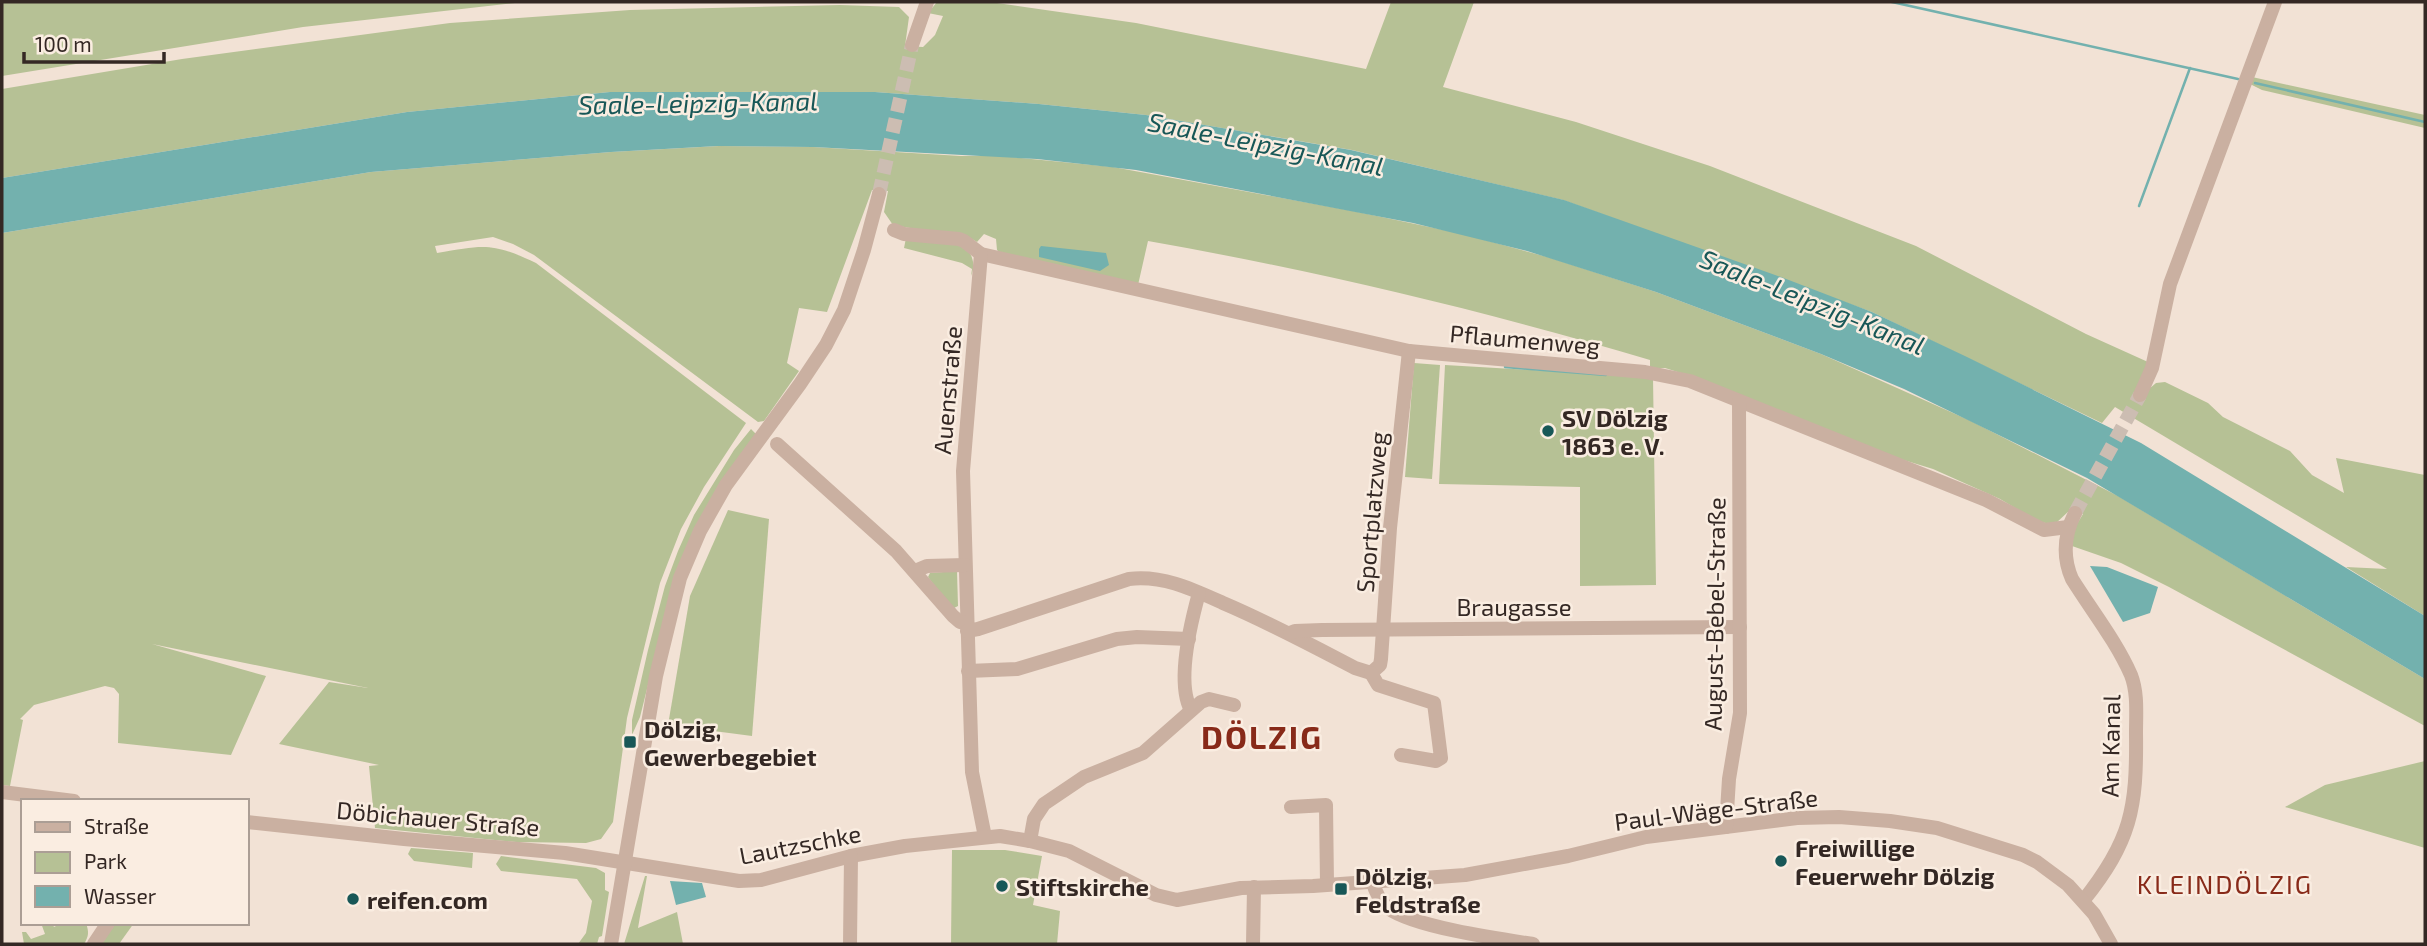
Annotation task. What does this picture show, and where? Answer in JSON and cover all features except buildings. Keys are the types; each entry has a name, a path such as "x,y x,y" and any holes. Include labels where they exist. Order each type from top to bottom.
{"street":[{"path":"912,45 928,2"},
{"path":"2140,395 2152,368 2170,284 2275,2"},
{"path":"611,944 656,676 680,578 700,531 726,485 800,384 838,322 864,250 879,194"},
{"path":"894,230 904,234 964,241 981,254"},
{"name":"Pflaumenweg","path":"981,254 1409,351 1665,375 1690,381 1986,500 2044,530 2065,552"},
{"name":"Auenstraße","path":"981,254 963,471 972,772 985,837"},
{"name":"Sportplatzweg","path":"1374,679 1380,665 1390,528 1409,351"},
{"name":"August-Bebel-Straße","path":"1726,827 1729,779 1740,713 1739,401"},
{"path":"777,444 915,571 953,616 967,627"},
{"name":"Am Kanal","path":"2076,513 2068,527 2065,552 2072,579 2120,652 2131,675 2136,701 2136,763 2131,817 2116,853 2083,901"},
{"path":"2044,530 2068,527"},
{"path":"915,571 927,566 965,565"},
{"name":"Braugasse","path":"967,627 978,629 1129,579 1160,579 1290,633 1374,679 1434,703 1441,758 1436,761 1401,755"},
{"path":"1191,710 1185,696 1184,684 1189,639 1199,593"},
{"name":"Braugasse","path":"1290,633 1740,627"},
{"path":"968,671 1017,668 1117,639 1189,639"},
{"path":"1030,841 1034,819 1044,804 1084,777 1143,753 1201,702 1209,699 1234,705"},
{"path":"2,792 58,799"},
{"path":"1291,807 1326,805 1327,884"},
{"name":"Paul-Wäge-Straße","path":"985,837 1030,841 1069,851 1171,900 1254,887 1465,875 1568,856 1646,836 1797,818 1839,817 1890,821 1937,828 2030,858 2068,885 2094,914 2111,944"},
{"name":"Döbichauer Straße","path":"248,822 565,853 625,862"},
{"name":"Lautzschke","path":"625,862 748,881 851,856 931,842 985,837"},
{"path":"850,944 851,856"},
{"path":"1372,880 1377,895 1386,906 1409,918 1532,944"},
{"path":"1253,944 1254,887"},
{"path":"94,944 107,925"}],"green space":[{"path":"2,2 524,2 303,27 2,76"},
{"path":"937,2 990,2 1136,23 1366,69 1391,2 1474,2 1443,87 1576,122 1710,166 1916,246 2086,334 2148,362 2133,396 2143,401 2149,389 2156,383 2165,382 2208,403 2223,417 2290,451 2312,475 2344,493 2336,458 2425,475 2425,616 2346,567 2387,569 2115,407 2102,423 1872,312 1563,200 1352,150 1146,115 1039,104 875,92 610,92 407,112 2,178 2,89 182,59 450,23 630,10 840,5 899,7 909,17 905,46 923,47 935,35 943,16 928,13"},
{"path":"2252,77 2425,115 2425,128 2262,90 2250,84"},
{"path":"719,146 813,147 1002,156 1113,167 1463,234 1551,258 1656,292 1821,354 1971,421 2118,496 2425,679 2425,726 2169,587 2121,563 2072,546 2074,529 2083,514 2071,509 2054,525 2037,521 2000,499 1933,469 1897,458 1703,380 1665,368 1650,369 1650,360 1401,293 1148,241 1138,285 1001,254 997,250 996,239 984,234 977,242 893,225 884,212 888,191 872,190 827,312 799,308 787,363 799,371 764,421 758,422 534,255 493,237 435,246 437,253 478,247 498,248 536,263 746,423 704,487 681,529 660,583 627,718 613,822 601,839 586,843 516,842 375,828 369,766 379,765 279,744 329,682 368,688 152,644 266,676 231,755 118,743 119,694 114,688 105,686 34,705 20,719 23,720 10,786 2,785 2,233 371,172"},
{"path":"906,238 958,242 972,257 973,266 971,276 972,269 962,263 904,248"},
{"path":"1414,363 1440,365 1432,479 1405,477"},
{"name":"SV Dölzig 1863 e. V.","path":"1445,365 1653,377 1656,585 1580,586 1580,487 1439,484"},
{"path":"751,429 756,434 674,581 640,717 632,735 632,720 648,650 665,586 678,551 694,515 734,450"},
{"path":"728,510 769,519 752,736 668,725 690,596"},
{"path":"957,571 958,606 952,609 928,577 930,573"},
{"path":"2425,761 2425,848 2285,807 2325,785"},
{"path":"411,848 473,853 472,868 414,861 408,854"},
{"path":"952,850 1005,850 1042,856 1033,905 1060,911 1057,944 951,944"},
{"path":"501,856 596,868 605,873 605,890 609,892 602,936 597,944 578,944 586,933 592,901 577,879 501,871 496,864"},
{"path":"645,876 638,928 677,912 683,944 624,944"},
{"path":"42,925 86,925 88,931 84,944 24,944 22,932 26,932 31,939 45,934"},
{"path":"115,925 133,925 119,944 101,944"}],"water":[{"name":"Saale-Leipzig-Kanal","path":"610,92 875,92 1146,115 1351,150 1564,200 1872,312 2141,443 2425,616 2425,679 2087,478 1904,389 1821,354 1656,292 1527,251 1413,223 1136,170 1037,159 813,147 718,146 371,172 2,233 2,178 407,112"},
{"path":"1041,246 1106,253 1109,265 1100,271 1039,257"},
{"path":"2090,566 2107,567 2158,587 2150,613 2123,622"},
{"path":"670,881 702,883 706,897 676,905"}],"waterway":[{"path":"1892,2 2238,79"},
{"path":"2139,206 2190,68"},
{"path":"2255,83 2425,122"},
{"path":"1505,367 1606,375"}],"tunnel":[{"path":"879,194 912,45"},
{"path":"2075,513 2140,395"}],"place":[{"name":"SV Dölzig 1863 e. V.","path":"1548,431"},
{"name":"Dölzig, Gewerbegebiet","path":"630,742"},
{"name":"Freiwillige Feuerwehr Dölzig","path":"1781,861"},
{"name":"Stiftskirche","path":"1002,886"},
{"name":"Dölzig, Feldstraße","path":"1341,889"},
{"name":"reifen.com","path":"353,899"}],"district":[{"name":"DÖLZIG","path":"1262,736"},
{"name":"KLEINDÖLZIG","path":"2225,883"}]}
